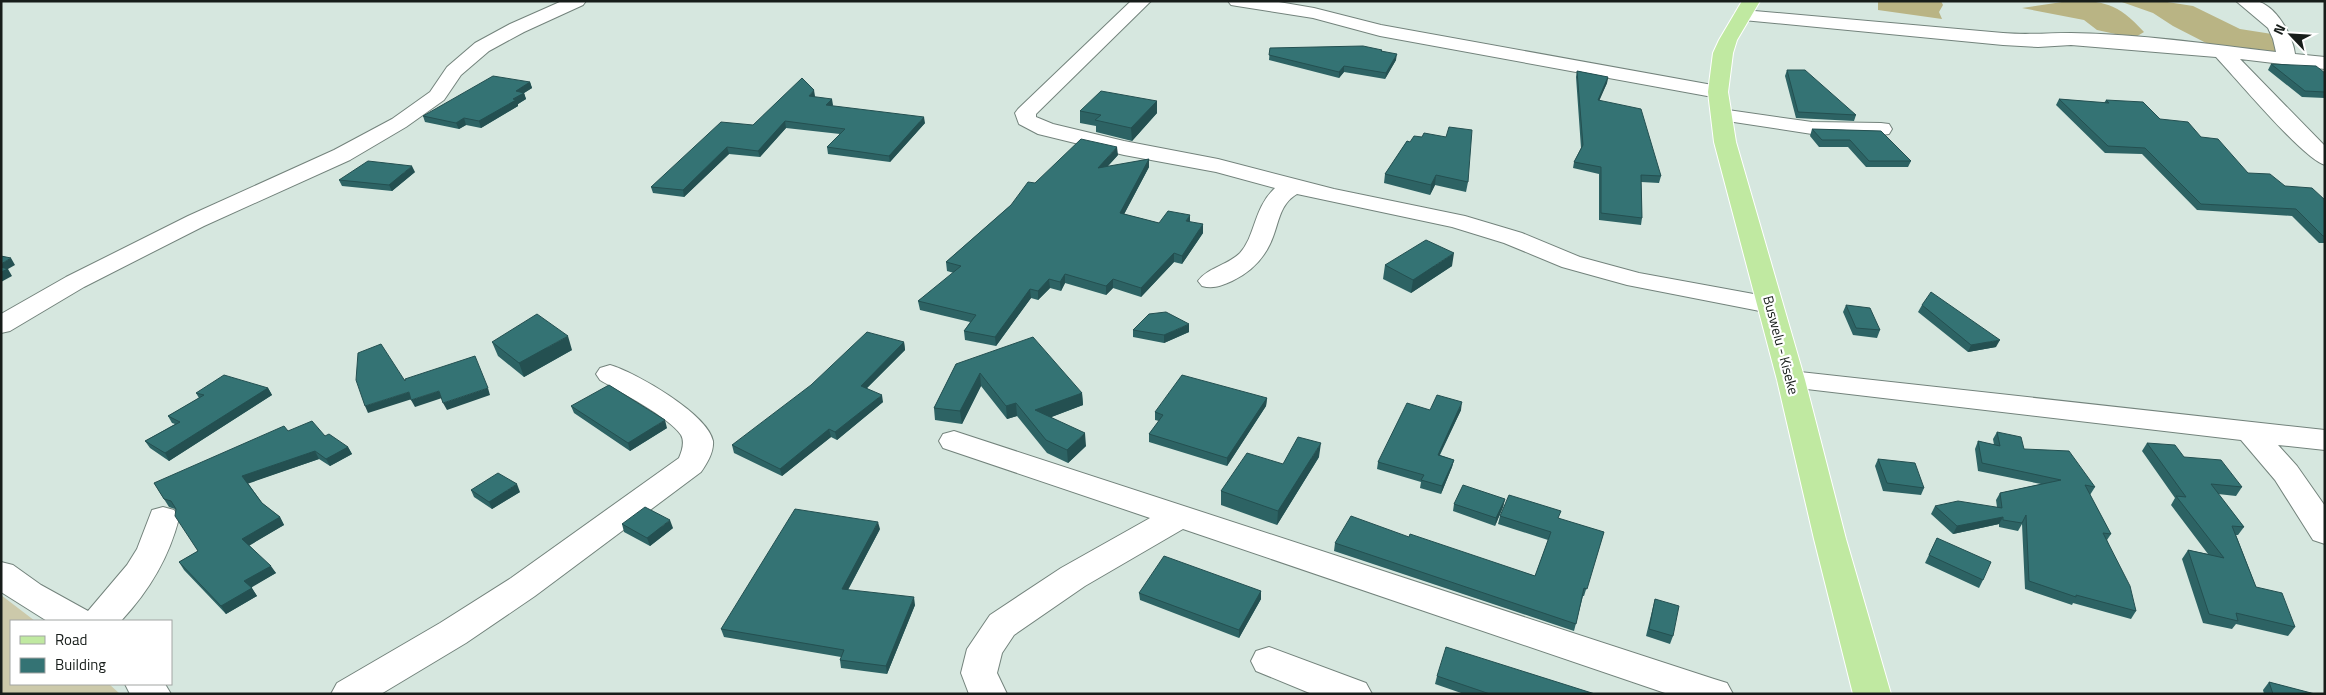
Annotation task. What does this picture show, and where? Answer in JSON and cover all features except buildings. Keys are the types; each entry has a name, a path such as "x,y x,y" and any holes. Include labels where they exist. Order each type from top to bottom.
{"main road":[{"name":"Buswelu - Kiseke","path":"1747,8 1724,53 1719,104 1725,142 1791,380 1830,539 1872,694"}],"street":[{"path":"1,325 75,282 196,221 342,155 399,123 437,96 454,71 482,48 517,28 577,1"},
{"path":"1142,1 1025,113 1026,120 1046,129 1086,139 1218,166 1294,186 1457,221 1521,241 1571,262 1636,280 1770,305"},
{"path":"1237,1 1314,13 1380,30 1719,104 1812,128 1881,129"},
{"path":"2245,1 2278,28 2285,44 2286,59"},
{"path":"1747,8 1869,28 2012,39 2071,39 2221,51 2325,63"},
{"path":"2221,51 2293,128 2325,158"},
{"path":"1211,281 1243,265 1253,253 1273,203 1280,194 1294,186"},
{"path":"350,694 453,633 516,592 690,465 697,448 696,435 683,421 610,374"},
{"path":"1791,380 2325,440"},
{"path":"2250,432 2286,473 2325,532"},
{"path":"954,441 1714,694"},
{"path":"988,694 979,673 984,649 1002,625 1073,577 1180,516"},
{"path":"101,620 134,583 150,559 159,540 163,518"},
{"path":"1,574 29,594 73,620"},
{"path":"1269,661 1353,694"}],"shaded area":[{"path":"1878,1 1941,1 1943,5 1939,12 1942,19 1878,10"},
{"path":"2061,1 2087,1 2107,4 2125,14 2144,32 2134,38 2097,30 2084,20 2022,8"},
{"path":"2119,1 2161,1 2193,6 2240,29 2272,34 2280,53 2210,45 2173,26 2153,13"},
{"path":"1,595 34,620 10,620 10,685 110,685 120,694 1,694"}]}
